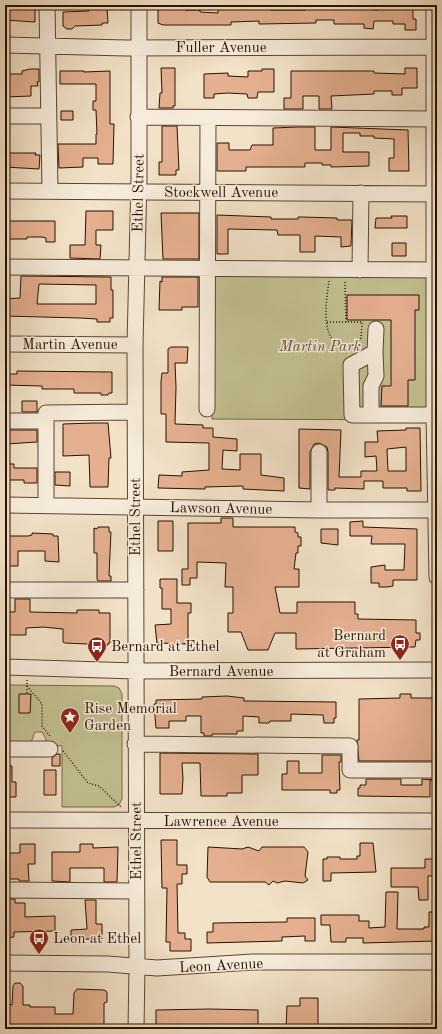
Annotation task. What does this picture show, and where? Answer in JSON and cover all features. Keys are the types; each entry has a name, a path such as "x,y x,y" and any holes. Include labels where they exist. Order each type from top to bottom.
{"street":[{"path":"47,5 50,191"},
{"name":"Ethel Street","path":"136,1029 136,891 130,821 135,744 136,671 135,345 139,5"},
{"path":"434,5 436,47 437,577"},
{"name":"Fuller Avenue","path":"5,45 138,47 436,47"},
{"path":"5,116 48,116"},
{"path":"138,117 435,119"},
{"path":"207,409 208,118"},
{"name":"Stockwell Avenue","path":"5,191 436,194"},
{"path":"352,270 361,193"},
{"path":"5,267 436,270"},
{"path":"371,415 371,386 376,376 376,329"},
{"name":"Martin Avenue","path":"5,344 135,345"},
{"path":"375,352 351,365 352,415 436,415"},
{"path":"46,505 46,413 135,412"},
{"path":"5,421 46,421"},
{"path":"319,452 319,510"},
{"name":"Lawson Avenue","path":"5,505 319,510 436,510"},
{"path":"5,590 136,590"},
{"name":"Bernard Avenue","path":"5,667 136,671 437,670"},
{"path":"135,744 350,746 350,770 437,770"},
{"path":"5,749 54,745"},
{"name":"Lawrence Avenue","path":"5,820 437,821"},
{"path":"5,890 136,891"},
{"name":"Leon Avenue","path":"5,963 113,964 157,968 253,962 437,962"}],"path":[{"path":"330,270 327,291 327,322 329,336 335,344 346,350"},
{"path":"346,322 352,270"},
{"path":"327,322 362,322 363,333 358,342 346,350"},
{"path":"346,350 346,356 351,365"},
{"path":"27,686 42,704 42,726 54,745 88,783 99,786 124,810 130,821"}],"green space":[{"name":"Martin Park","path":"212,271 428,272 427,420 212,419"},
{"path":"8,685 114,686 119,688 122,694 122,799 119,805 114,807 62,807 62,746 49,745 42,732 35,732 30,745 7,745"}],"building":[{"path":"35,5 35,22 5,20 5,6"},
{"path":"158,5 185,6 185,10 200,10 200,12 218,13 218,8 233,8 233,5 271,5 271,10 305,10 305,5 316,5 316,7 359,5 359,9 378,10 378,5 403,5 403,8 413,8 413,19 416,19 416,30 405,30 405,24 393,24 393,21 374,21 373,29 364,28 364,24 334,24 334,20 316,20 316,23 259,24 259,21 231,22 231,25 163,25 158,23"},
{"path":"89,8 107,8 108,23 102,23 102,25 75,26 72,29 67,29 63,26 63,12 89,11"},
{"path":"161,68 175,68 175,106 173,106 173,108 159,108 160,93 162,93"},
{"path":"405,68 417,68 417,88 402,88 402,95 392,95 392,91 374,91 374,94 331,96 332,109 319,109 319,96 303,96 303,109 284,109 284,98 291,98 291,71 374,71 374,73 405,74"},
{"path":"39,69 39,82 37,82 38,86 31,86 31,96 5,97 5,74 22,74 22,71"},
{"path":"262,69 274,69 274,92 258,92 257,98 248,98 247,94 228,93 214,94 214,98 204,98 204,74 228,73 228,76 248,77 248,71 262,71"},
{"path":"60,71 110,71 110,124 114,124 113,164 98,164 98,158 83,158 83,167 59,168 58,144 96,144 97,134 96,110 93,110 93,101 96,101 96,84 60,84"},
{"path":"61,111 73,111 73,120 61,120"},
{"path":"162,126 177,126 179,170 176,170 176,175 159,175 159,162 162,162"},
{"path":"315,127 315,150 331,150 331,127 408,130 409,171 389,171 389,158 394,158 394,139 374,138 374,136 360,136 360,133 343,133 343,152 369,152 369,166 331,167 331,165 322,165 322,163 305,163 305,167 246,167 246,171 217,171 217,143 229,143 229,150 250,150 252,145 273,145 273,128"},
{"path":"5,153 36,153 35,155 40,155 39,169 5,167"},
{"path":"86,211 113,211 113,230 96,230 96,245 101,245 100,259 70,258 70,245 85,245"},
{"path":"161,213 199,213 199,259 163,259"},
{"path":"217,215 271,217 271,219 298,219 298,217 302,217 352,220 351,246 341,247 341,237 315,236 315,252 300,252 300,235 278,235 277,230 228,229 228,254 217,254"},
{"path":"391,216 407,216 407,228 375,228 376,218 392,218"},
{"path":"5,221 55,221 55,242 46,242 46,238 42,237 5,239"},
{"path":"392,243 406,243 406,256 392,256"},
{"path":"21,276 111,277 111,290 113,290 113,318 110,318 110,322 97,322 97,319 5,316 5,299 20,298","holes":["39,284 96,285 96,304 37,304"]},
{"path":"162,277 198,277 198,307 182,307 182,310 159,310 160,281 162,282"},
{"path":"347,295 419,295 419,310 415,310 415,380 408,380 408,406 381,406 382,386 391,386 391,320 347,320"},
{"path":"171,347 188,347 187,363 175,363 175,424 203,425 203,428 213,428 213,437 237,439 237,451 223,450 222,469 240,470 240,454 261,454 261,475 284,478 284,491 243,489 243,486 205,487 205,489 158,488 159,475 182,476 182,472 209,470 209,443 166,442 166,414 161,414 161,381 162,373 168,373 168,349"},
{"path":"17,371 112,372 112,393 109,393 108,395 101,395 101,393 74,393 74,389 42,389 42,386 5,385 5,374 17,374"},
{"path":"22,401 37,401 37,412 22,412"},
{"path":"108,423 111,458 109,458 108,487 90,487 89,455 63,456 63,424"},
{"path":"406,428 420,428 421,491 407,491 407,488 383,488 383,481 364,481 364,489 335,488 335,490 328,490 328,452 327,447 319,443 314,444 310,452 310,489 299,488 299,429 341,430 339,477 361,477 361,471 377,471 376,456 365,457 365,442 378,442 377,431 406,430","holes":["406,447 406,471 388,471 387,449"]},
{"path":"5,430 37,430 37,442 5,444"},
{"path":"5,464 14,464 14,468 37,468 37,483 24,483 24,480 5,480"},
{"path":"55,472 70,472 70,486 55,485"},
{"path":"221,518 233,518 233,527 295,527 295,532 298,533 298,537 301,537 301,546 298,546 294,569 299,569 299,587 275,587 280,613 297,613 297,602 355,602 355,614 358,614 358,619 416,620 416,633 420,633 420,640 416,640 415,647 296,649 296,633 275,633 268,650 248,650 241,632 228,632 228,613 233,613 233,587 225,587 226,563 197,562 197,578 190,578 190,585 182,585 182,569 188,569 188,523 221,523"},
{"path":"158,521 173,521 173,551 158,551"},
{"path":"363,521 363,527 417,529 417,580 393,580 393,586 387,587 379,587 379,583 371,583 371,567 385,565 385,570 404,570 405,544 371,544 372,536 350,536 350,522"},
{"path":"98,527 109,527 109,532 111,532 109,576 111,576 111,581 98,581 97,579 97,553 94,553 94,528 97,529"},
{"path":"321,529 338,529 338,545 321,543"},
{"path":"32,533 53,534 53,536 58,536 59,562 45,561 45,551 18,551 18,566 5,566 6,536 28,536 32,535"},
{"path":"160,579 177,579 177,603 191,603 191,613 188,613 188,644 157,643 155,625 171,624 171,609 162,609 162,588 160,588"},
{"path":"15,599 30,599 30,612 77,613 77,610 99,610 99,613 110,613 110,643 108,643 108,645 65,643 63,642 63,629 43,627 26,628 26,635 5,635 5,612 15,612"},
{"path":"19,694 31,694 30,713 19,713"},
{"path":"400,694 411,694 411,698 437,698 437,761 359,761 357,740 359,740 359,699 400,698"},
{"path":"227,696 244,698 244,701 336,702 336,718 334,718 334,723 324,723 323,715 291,714 291,721 270,721 269,723 259,723 259,717 243,716 243,731 237,731 237,734 212,734 212,736 204,736 204,733 201,733 201,716 186,716 186,721 169,721 169,728 156,728 154,704 156,704 156,700 202,699 202,697"},
{"path":"160,753 258,754 258,775 242,775 242,793 227,793 227,796 201,796 200,763 182,763 182,794 160,794"},
{"path":"57,754 60,754 60,766 52,766 52,758"},
{"path":"322,755 341,755 341,762 339,762 340,790 337,790 337,793 330,793 330,790 282,790 282,774 287,774 287,761 299,761 299,773 322,773"},
{"path":"5,766 12,766 12,782 16,782 16,797 5,797"},
{"path":"44,770 56,770 56,795 44,795"},
{"path":"366,779 401,779 401,785 422,785 422,779 434,780 430,780 430,797 358,796 358,788 360,788 360,785 366,785"},
{"path":"161,840 177,840 177,865 187,865 187,874 182,874 182,884 177,884 178,933 185,933 185,939 191,939 191,951 170,951 170,942 166,942 167,888 162,888"},
{"path":"360,843 373,843 376,872 331,873 331,881 323,881 323,859 327,859 327,857 340,857 340,859 357,859 357,856 360,856"},
{"path":"20,844 35,844 35,864 28,864 29,881 5,879 5,853 20,853"},
{"path":"80,844 93,844 93,848 118,847 117,882 104,882 104,868 70,868 70,882 52,881 52,852 80,852"},
{"path":"208,847 242,849 248,847 259,851 262,847 304,847 308,852 305,876 308,880 303,883 285,881 277,883 273,881 269,885 265,882 210,882 207,877"},
{"path":"425,859 437,859 437,871 434,871 434,876 428,876 428,900 419,900 418,887 391,887 391,868 425,868"},
{"path":"386,892 398,892 397,929 424,929 424,927 429,927 429,912 437,912 437,941 363,943 363,938 346,938 346,942 331,942 330,925 321,925 321,915 359,915 359,921 369,921 369,928 385,927"},
{"path":"5,899 15,899 15,903 25,903 25,917 55,916 55,931 14,932 14,937 5,938"},
{"path":"85,900 96,900 96,924 102,924 102,939 71,939 71,930 87,929"},
{"path":"287,918 315,918 315,941 305,941 305,936 282,937 282,941 207,943 207,932 213,932 213,923 287,922"},
{"path":"15,983 20,983 23,986 23,1005 30,1005 30,1007 55,1007 55,1014 73,1014 74,993 77,989 104,990 107,992 107,1002 104,1003 104,1029 5,1029 5,1011 8,1011 9,1004 12,1005 13,986"},
{"path":"300,998 318,998 318,1029 286,1029 287,1006 300,1006"},
{"path":"156,1010 258,1010 258,1029 156,1029"}],"place":[{"name":"Bernard at Graham","path":"400,661"},
{"name":"Bernard at Ethel","path":"97,663"},
{"name":"Rise Memorial Garden","path":"70,734"},
{"name":"Leon at Ethel","path":"39,955"}]}
